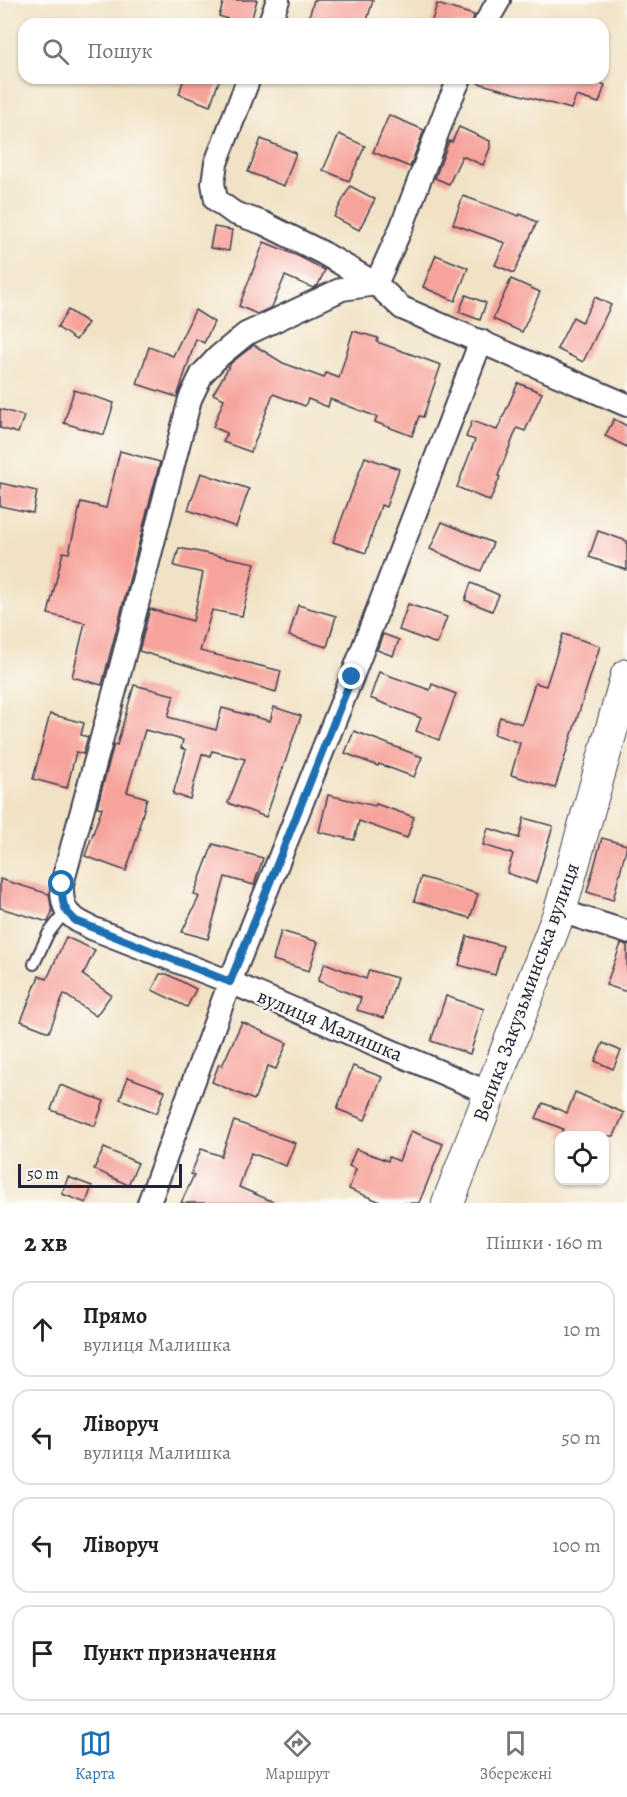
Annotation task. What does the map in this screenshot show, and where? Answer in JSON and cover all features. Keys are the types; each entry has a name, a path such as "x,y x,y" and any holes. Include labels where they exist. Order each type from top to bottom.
{"street":[{"path":"271,18 278,0"},
{"path":"488,18 499,0"},
{"path":"247,84 216,163 213,183 216,200 234,213 262,223 323,253 376,284 402,308 627,405"},
{"path":"376,284 402,225 457,84"},
{"path":"65,912 62,884 118,679 179,437 190,399 202,374 219,356 246,334 342,289 376,284"},
{"path":"149,1203 230,982 352,677 481,341"},
{"name":"Велика Закузьминська вулиця","path":"448,1203 560,911 627,675"},
{"path":"560,911 627,932"},
{"name":"вулиця Малишка","path":"65,912 76,921 94,929 230,982 489,1093"}],"lane":[{"path":"34,964 48,934 65,912"}],"building":[{"path":"224,0 257,0 252,18 219,16"},
{"path":"314,0 373,0 368,18 309,18"},
{"path":"437,4 474,15 473,18 433,18"},
{"path":"182,84 218,84 210,106 179,94"},
{"path":"482,84 605,85 599,103 576,96 571,109"},
{"path":"389,115 424,130 410,167 373,152"},
{"path":"459,127 490,141 490,148 483,165 462,156 449,184 435,178 449,141 452,142"},
{"path":"339,134 365,146 349,181 323,170"},
{"path":"261,139 296,153 284,186 248,172"},
{"path":"350,186 375,199 359,230 334,217"},
{"path":"463,196 519,216 520,214 537,222 514,273 495,265 505,243 453,224"},
{"path":"214,227 232,230 229,251 210,248"},
{"path":"264,242 325,270 318,285 313,288 285,276 272,307 257,314 239,306"},
{"path":"436,255 468,268 455,301 423,287"},
{"path":"511,279 540,292 522,332 493,319"},
{"path":"466,295 486,303 480,320 459,312"},
{"path":"595,297 611,305 583,362 557,349 573,317 582,322"},
{"path":"68,310 88,323 76,340 57,327"},
{"path":"195,310 214,322 204,343 196,339 177,397 137,384 149,347 173,356"},
{"path":"353,331 378,338 377,342 441,365 423,417 419,416 412,436 375,422 377,417 330,399 328,407 308,399 305,406 273,394 251,452 223,442 227,433 213,427 224,399 213,394 231,363 254,345 283,363 324,378 326,373 339,378"},
{"path":"518,383 542,393 525,431 517,428 490,501 457,487 475,440 466,437 472,421 497,430"},
{"path":"74,390 114,403 104,435 64,423"},
{"path":"0,409 24,416 18,433 0,428"},
{"path":"614,419 627,426 627,447 605,436"},
{"path":"120,451 160,462 102,685 72,677 85,623 48,614 63,552 69,553 81,502 106,508"},
{"path":"365,457 399,469 386,507 381,505 366,553 333,542"},
{"path":"201,473 249,489 236,527 188,510"},
{"path":"0,483 37,491 33,513 0,506"},
{"path":"442,522 493,543 481,571 430,549"},
{"path":"598,531 627,541 627,570 589,557"},
{"path":"179,548 255,563 242,616 212,610 200,651 281,671 276,692 139,651 150,609 193,621 203,573 174,566"},
{"path":"471,583 499,595 492,611 465,600"},
{"path":"408,604 447,617 437,644 399,630"},
{"path":"298,605 336,616 327,647 289,636"},
{"path":"383,634 399,640 393,656 377,650"},
{"path":"563,634 600,646 555,788 511,775 520,743 494,734 500,717 522,724 535,683 546,686"},
{"path":"379,672 430,690 432,684 456,694 439,740 416,731 421,718 370,698"},
{"path":"134,685 174,695 168,717 216,730 222,708 270,721 274,707 301,716 266,817 228,803 245,759 212,751 210,756 202,754 190,799 173,794 186,750 181,748 183,740 145,730 127,792 147,798 126,871 85,856 102,808 97,807 114,744 117,745"},
{"path":"50,714 84,723 81,735 88,737 83,754 76,752 67,788 33,779"},
{"path":"354,731 422,757 414,777 345,753"},
{"path":"328,795 375,806 376,804 414,817 407,838 359,821 354,840 319,832"},
{"path":"524,818 553,826 536,883 507,873 513,854 483,845 488,828 519,838"},
{"path":"602,838 627,845 613,900 587,892"},
{"path":"213,844 263,858 254,885 225,877 208,939 182,932 199,897 194,894"},
{"path":"421,877 478,894 470,918 414,901"},
{"path":"0,879 49,894 52,912 48,922 0,908"},
{"path":"281,931 318,942 309,971 273,960"},
{"path":"467,936 503,946 495,975 459,965"},
{"path":"66,937 95,950 83,975 111,995 96,1016 64,994 49,1032 21,1021 39,976 47,979"},
{"path":"621,944 627,945 627,992 606,985"},
{"path":"325,963 366,979 369,970 397,978 384,1018 357,1010 361,998 318,981"},
{"path":"160,974 167,974 196,989 187,1007 152,990"},
{"path":"446,996 484,1009 470,1054 431,1041"},
{"path":"242,1022 287,1043 276,1069 268,1066 254,1100 212,1082"},
{"path":"603,1043 621,1051 613,1069 595,1061"},
{"path":"353,1066 382,1077 365,1120 337,1109"},
{"path":"128,1077 165,1091 157,1113 120,1099"},
{"path":"60,1085 104,1101 95,1126 51,1110"},
{"path":"575,1092 624,1113 614,1136 609,1136 609,1131 562,1131 563,1129 536,1118 543,1103 567,1113"},
{"path":"234,1121 295,1143 286,1166 251,1153 239,1187 276,1203 181,1203 194,1175 191,1174 201,1149 221,1156"},
{"path":"411,1131 443,1144 419,1203 383,1203 349,1189 356,1169 349,1166 356,1149 388,1161 389,1157 399,1161"},
{"path":"104,1148 138,1163 128,1185 94,1169"},
{"path":"68,1177 92,1186 86,1203 62,1194"}],"route":[{"path":"62,884 65,912 76,921 230,982 352,677"}]}
